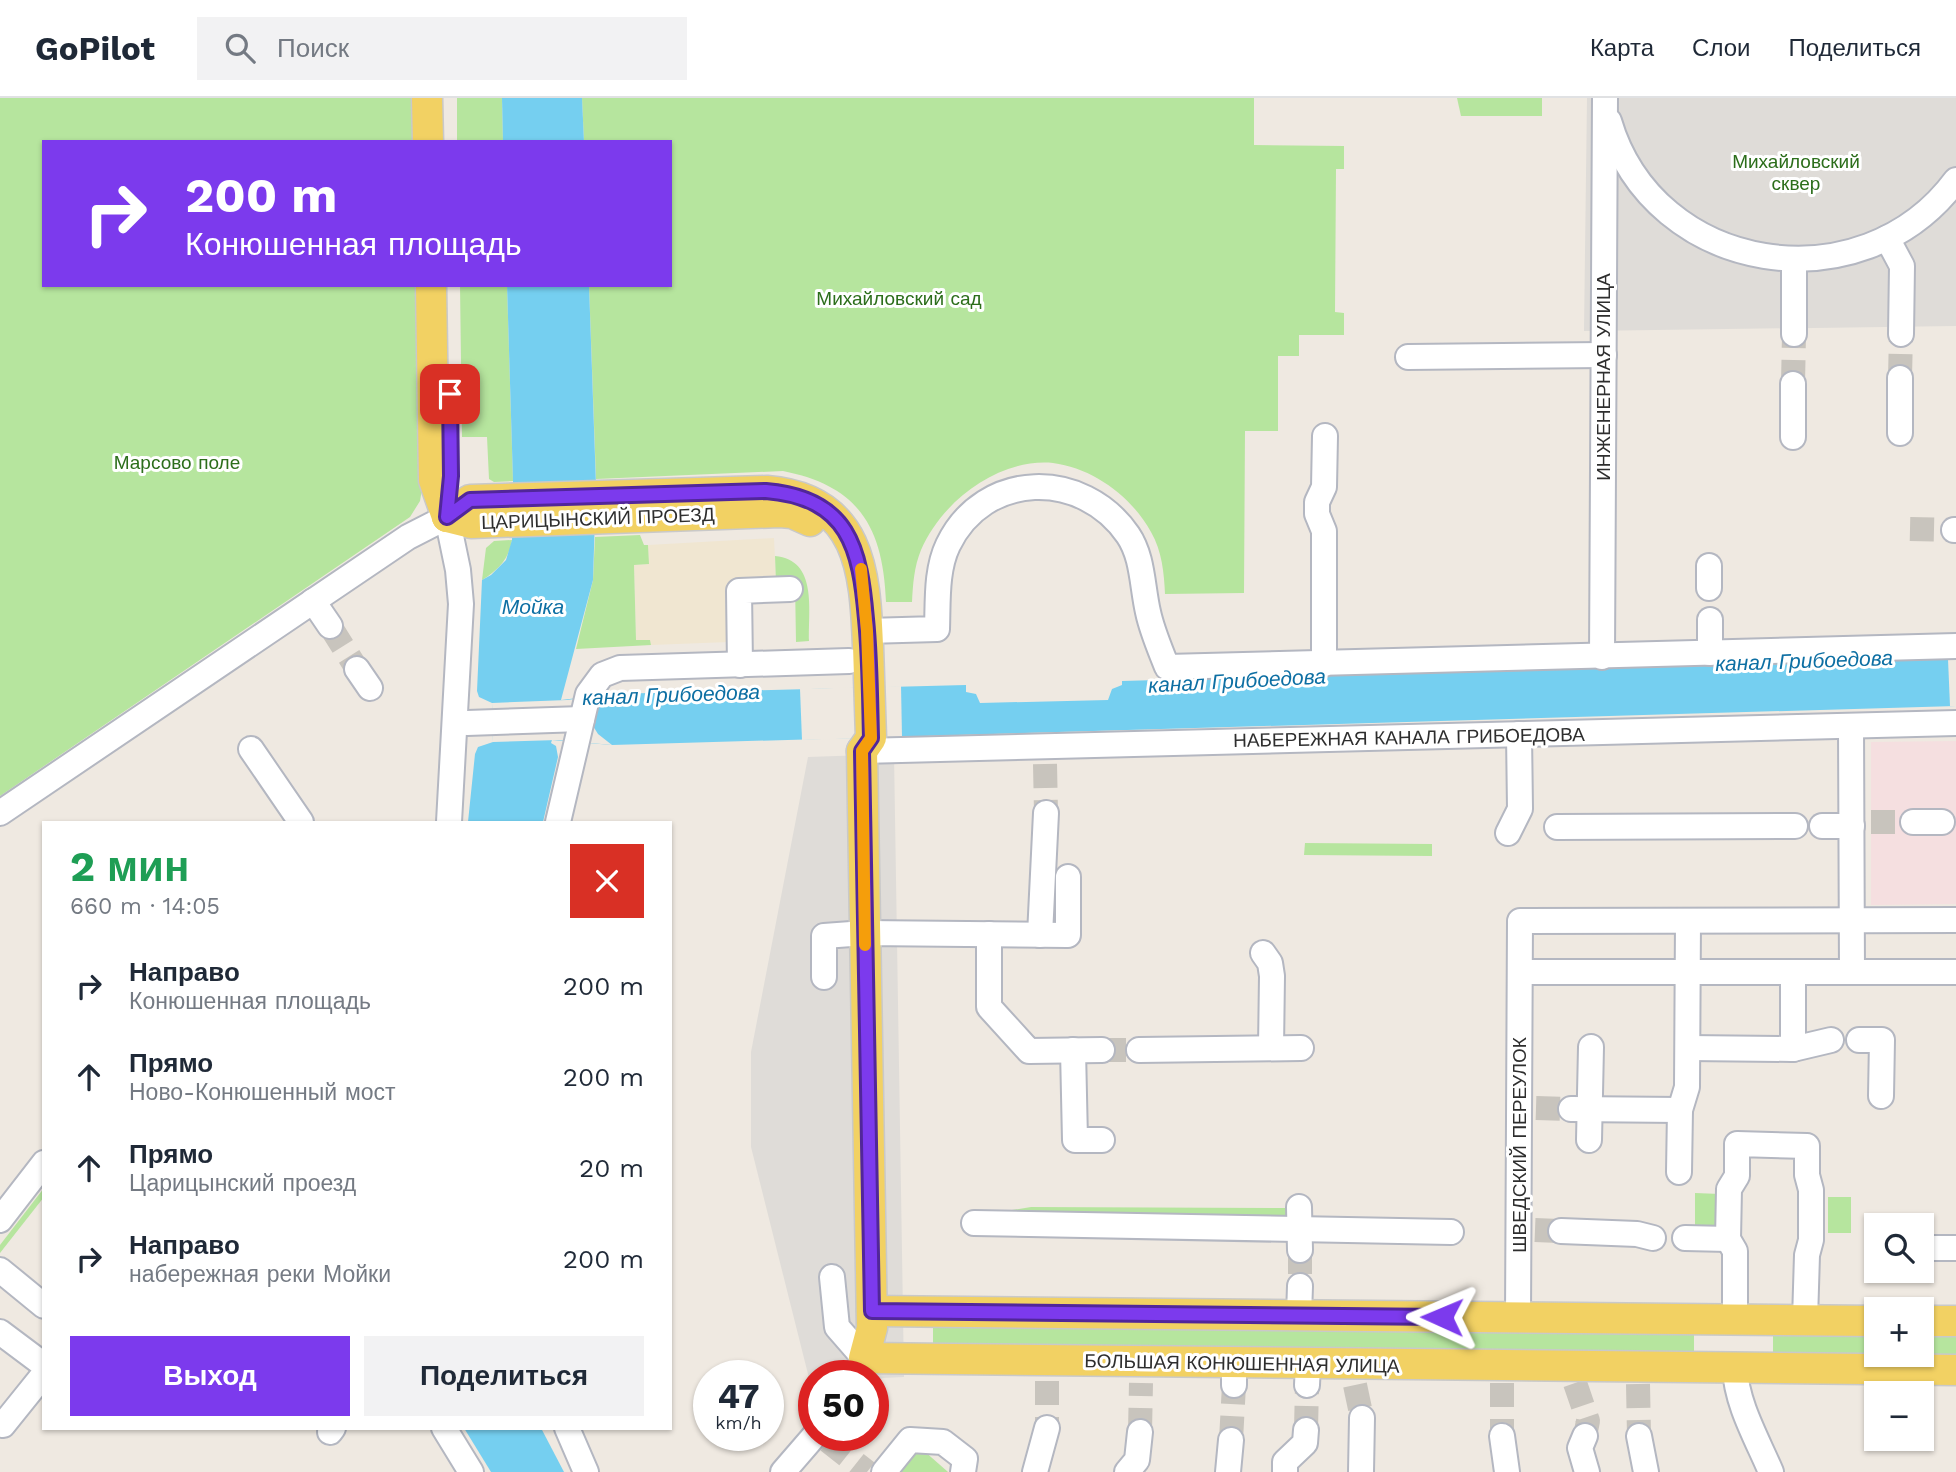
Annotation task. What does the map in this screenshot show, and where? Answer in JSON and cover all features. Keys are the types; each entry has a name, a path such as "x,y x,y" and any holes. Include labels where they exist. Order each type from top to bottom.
{"main road":[{"path":"428,98 428,140"},
{"path":"445,98 446,140"},
{"path":"430,287 434,480 447,517"},
{"path":"447,517 451,476 448,287"},
{"name":"ЦАРИЦЫНСКИЙ ПРОЕЗД","path":"596,508 766,491 802,497 815,503 844,530 856,551 862,573 867,631 856,679"},
{"name":"ЦАРИЦЫНСКИЙ ПРОЕЗД","path":"447,517 470,500 512,510 596,508 792,513 812,522 833,545 841,565 856,679"},
{"path":"856,679 862,742 872,1311 872,1328 861,1360"},
{"path":"872,1311 929,1312 1299,1301 1518,1317 1864,1321"},
{"path":"929,1312 913,1315 905,1330 905,1339 913,1354 929,1360"},
{"path":"1735,1319 1735,1367"},
{"path":"1934,1321 1956,1321"},
{"name":"БОЛЬШАЯ КОНЮШЕННАЯ УЛИЦА","path":"889,1364 929,1360 1047,1371 1234,1374 1638,1375 1735,1367 1956,1370"}],"street":[{"path":"1605,103 1612,133 1631,168 1655,199 1674,217 1719,243 1744,252 1794,260 1847,253 1887,238 1917,219 1937,202 1956,180"},
{"name":"ИНЖЕНЕРНАЯ УЛИЦА","path":"1602,657 1605,103"},
{"path":"1887,238 1902,266 1901,334"},
{"path":"1794,260 1794,334"},
{"path":"1408,357 1604,355"},
{"path":"1900,378 1900,433"},
{"path":"1793,384 1793,437"},
{"path":"1324,664 1324,531 1317,514 1317,502 1324,487 1325,436"},
{"path":"867,631 937,629 940,569 947,545 961,524 978,507 1000,494 1024,487 1054,487 1073,491 1095,502 1114,517 1129,537 1139,560 1154,632 1167,667 1956,646"},
{"path":"0,813 408,537 447,517 458,570 461,604 449,821"},
{"path":"740,665 739,591 790,590"},
{"path":"313,601 330,626"},
{"path":"1710,620 1710,653"},
{"path":"558,821 588,694 601,675 620,668 740,665 856,679"},
{"path":"480,723 578,740"},
{"name":"НАБЕРЕЖНАЯ КАНАЛА ГРИБОЕДОВА","path":"862,742 1045,755 1520,734 1956,723"},
{"path":"1852,726 1858,823 1852,895 1852,972"},
{"path":"1508,833 1520,808 1520,734"},
{"path":"251,749 300,821"},
{"path":"1040,935 1046,813"},
{"path":"1913,822 1942,822"},
{"path":"1822,826 1858,823"},
{"path":"1557,827 1795,826"},
{"path":"824,976 824,936 865,933 1068,935 1068,877"},
{"path":"1679,1172 1680,1110 1687,1087 1693,921 1956,920"},
{"name":"ШВЕДСКИЙ ПЕРЕУЛОК","path":"1518,1317 1526,1230 1527,1108 1520,921 1693,921"},
{"path":"989,934 989,1007 1029,1051 1102,1050"},
{"path":"1263,953 1270,963 1272,976 1271,1048"},
{"path":"1520,972 1956,972"},
{"path":"1793,972 1793,1049"},
{"path":"1688,1048 1793,1049 1831,1040"},
{"path":"1859,1040 1882,1040 1881,1096"},
{"path":"1589,1140 1580,1109 1591,1047"},
{"path":"1139,1050 1301,1048"},
{"path":"1073,1051 1075,1140 1102,1140"},
{"path":"1580,1109 1680,1110"},
{"path":"1735,1319 1735,1251 1728,1239 1729,1189 1737,1176 1737,1144 1807,1146 1807,1175 1811,1190 1811,1240 1807,1255 1805,1320"},
{"path":"0,1220 42,1166"},
{"path":"974,1223 1451,1232"},
{"path":"1561,1231 1637,1234 1653,1238"},
{"path":"1685,1238 1728,1239"},
{"path":"1934,1248 1956,1248"},
{"path":"0,1270 42,1304"},
{"path":"832,1277 837,1327 855,1360"},
{"path":"0,1332 42,1364"},
{"path":"1735,1367 1735,1382 1743,1406 1771,1472"},
{"path":"0,1423 3,1425 42,1376"},
{"path":"1361,1472 1362,1418"},
{"path":"1035,1472 1047,1428"},
{"path":"445,1430 471,1472"},
{"path":"568,1430 586,1472"},
{"path":"1285,1472 1285,1462 1305,1443 1306,1430"},
{"path":"1127,1472 1137,1460 1140,1432"},
{"path":"1502,1436 1507,1472"},
{"path":"1585,1436 1580,1448 1587,1472"},
{"path":"884,1472 910,1440 943,1442 965,1458 963,1472"},
{"path":"1228,1472 1231,1440"},
{"path":"783,1472 806,1451"}],"shaded area":[{"path":"1587,98 1956,98 1956,326 1584,331"},
{"path":"774,538 776,583 727,585 729,642 651,645 650,640 636,640 634,565 649,564 648,545"},
{"path":"1956,741 1956,904 1871,905 1871,742"},
{"path":"894,754 904,1377 889,1378 889,1360 804,1360 751,1147 751,1052 808,757"}],"green space":[{"name":"Марсово поле","path":"0,98 416,98 417,140 42,140 42,287 419,287 422,489 420,501 410,517 0,796"},
{"path":"457,98 502,98 503,140 457,140"},
{"name":"Михайловский сад","path":"582,98 1254,98 1254,145 1344,146 1344,169 1336,169 1335,312 1344,313 1344,335 1299,335 1299,356 1278,356 1278,431 1245,431 1244,593 1165,594 1158,547 1143,519 1133,507 1097,478 1083,471 1053,463 1033,463 993,475 958,500 930,532 921,550 915,569 912,602 886,602 879,552 862,514 848,499 831,487 809,478 783,471 596,479 589,287 672,287 672,140 584,140"},
{"path":"1457,98 1542,98 1542,116 1461,116"},
{"path":"460,287 507,287 513,481 494,482 489,479 487,437 462,437"},
{"path":"640,535 644,545 648,545 649,564 634,565 636,640 650,640 651,645 576,649 593,580 595,537"},
{"path":"512,540 502,563 482,580 486,548 494,541"},
{"path":"775,556 789,560 804,576 808,588 809,641 796,642 795,583 776,583"},
{"path":"1305,843 1432,844 1432,856 1304,855"},
{"path":"42,1191 42,1200 0,1253 0,1245"},
{"path":"1695,1193 1720,1194 1720,1226 1695,1226"},
{"path":"1828,1197 1851,1197 1851,1233 1828,1233"},
{"path":"1031,1207 1289,1208 1289,1218 1000,1212"},
{"path":"933,1323 1694,1330 1694,1358 933,1348"},
{"path":"1773,1330 1864,1331 1864,1361 1773,1360"},
{"path":"1934,1331 1956,1331 1956,1362 1934,1362"},
{"path":"923,1450 948,1472 896,1472 913,1452"}],"water":[{"path":"502,98 582,98 584,140 503,140"},
{"path":"507,287 589,287 596,485 593,580 561,700 611,694 966,685 966,692 976,694 980,703 1108,700 1112,689 1122,685 1122,681 1956,658 1956,706 612,745 552,740 558,757 543,821 468,821 475,754 478,747 493,742 492,703 479,697 477,691 482,580 506,560 512,540 513,481"},
{"path":"465,1430 542,1430 564,1472 491,1472"}],"pier":[{"path":"1956,658 1956,706 1950,706 1948,659"},
{"path":"901,686 902,737 802,740 800,689"},
{"path":"611,694 597,708 593,716 593,726 598,734 612,745 558,740 493,742 492,703 567,700"}],"tunnel":[{"path":"1793,384 1794,334"},
{"path":"1900,378 1901,334"},
{"path":"1910,529 1954,530"},
{"path":"330,626 357,669"},
{"path":"1045,764 1046,813"},
{"path":"1871,822 1913,822"},
{"path":"1102,1050 1139,1050"},
{"path":"1536,1108 1571,1109"},
{"path":"1535,1230 1561,1231"},
{"path":"1300,1250 1300,1286"},
{"path":"1047,1381 1047,1428"},
{"path":"1140,1432 1141,1383"},
{"path":"1502,1383 1502,1436"},
{"path":"1575,1383 1588,1421 1585,1436"},
{"path":"1638,1384 1639,1436"},
{"path":"1231,1440 1234,1385"},
{"path":"1306,1430 1307,1385"},
{"path":"1355,1385 1362,1418"},
{"path":"841,1451 867,1472"}],"slow traffic":[{"path":"861,569 867,631 871,738 862,751 865,945"}],"route":[{"path":"450,394 451,476 447,517 470,500 766,491 802,497 815,503 835,519 851,540 860,562 864,593 871,738 862,751 872,1311 1442,1317"}],"park label":[{"name":"Михайловский сквер","path":"1796,172"}],"water label":[{"name":"Мойка","path":"533,607"},
{"name":"канал Грибоедова","path":"1804,661"},
{"name":"канал Грибоедова","path":"1237,681"},
{"name":"канал Грибоедова","path":"671,695"}]}
